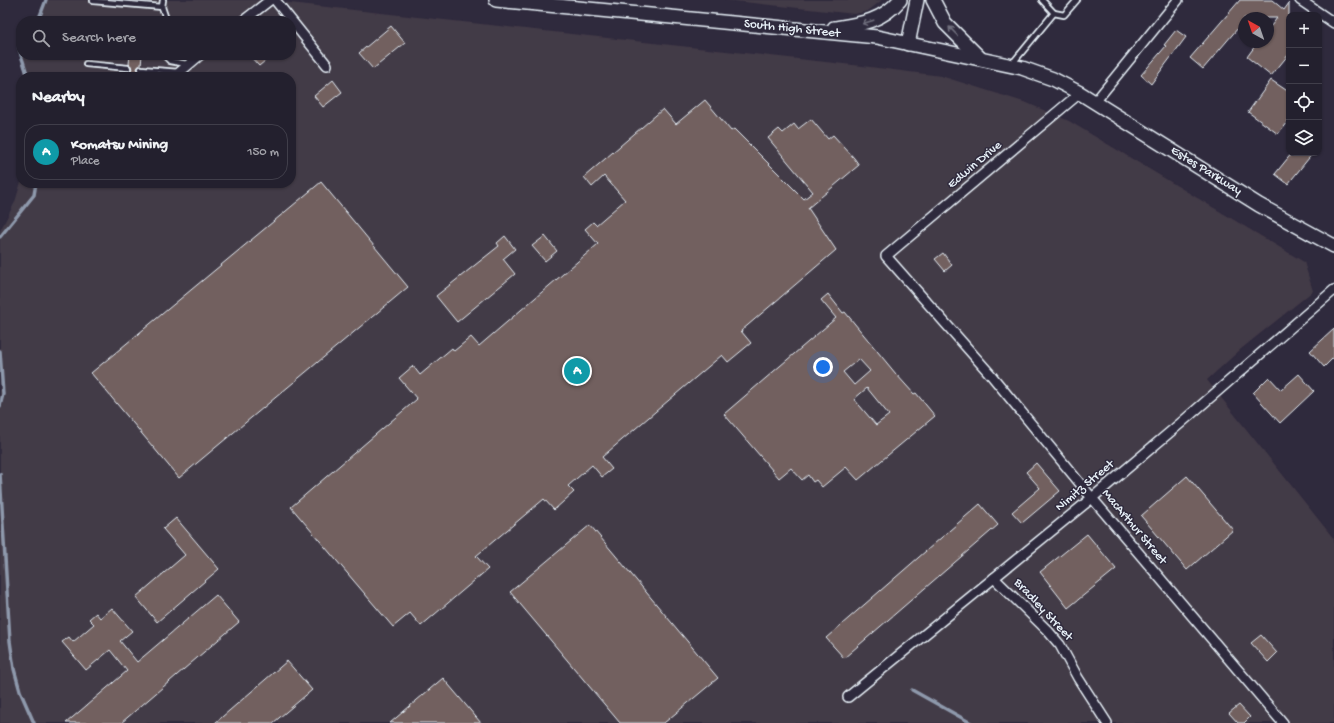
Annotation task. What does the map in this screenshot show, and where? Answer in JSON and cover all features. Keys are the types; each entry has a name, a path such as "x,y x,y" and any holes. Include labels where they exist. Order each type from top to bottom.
{"main road":[{"name":"South High Street","path":"496,0 877,37 1022,68 1048,77 1080,93"},
{"path":"817,31 862,24 873,20 889,10 900,0"},
{"path":"908,44 917,0"},
{"path":"933,0 945,23 980,58"},
{"name":"Estes Parkway","path":"1080,93 1259,205 1334,246"}],"street":[{"path":"249,16 270,0"},
{"path":"275,0 288,16"},
{"path":"1095,102 1178,0"},
{"path":"1300,0 1334,23"},
{"path":"296,26 327,65"},
{"path":"180,72 194,60"},
{"name":"Edwin Drive","path":"886,256 1080,93"},
{"name":"MacArthur Street","path":"886,256 991,375 1092,498 1283,723"},
{"name":"Nimitz Street","path":"848,697 1092,498 1208,400 1334,290"},
{"name":"Bradley Street","path":"994,578 1048,631 1060,645 1078,678 1107,723"}],"lane":[{"path":"93,0 162,7"},
{"path":"163,0 162,7 165,16"},
{"path":"1042,0 1054,13 1064,15 1077,0"},
{"path":"1011,65 1054,13"},
{"path":"169,60 189,64"},
{"path":"86,64 128,68"},
{"path":"141,69 159,72"}],"shaded area":[{"path":"45,0 263,0 941,76 1027,103 1069,121 1304,262 1313,291 1241,349 1207,380 1334,539 1334,723 0,723 0,231 15,202 19,188 296,188 296,72 24,72 23,60 296,60 296,16 37,16"},
{"path":"725,0 882,0 868,11 855,14"}],"building":[{"path":"1240,0 1272,0 1284,10 1289,3 1289,12 1286,12 1286,58 1271,76 1247,57 1254,48 1274,48 1274,22 1277,18 1274,18 1274,12 1238,12 1238,28 1203,69 1190,58"},
{"path":"391,26 405,43 373,69 359,53"},
{"path":"1176,30 1186,37 1151,84 1141,75 1166,46 1164,45"},
{"path":"129,60 142,60 141,65 137,68 139,72 128,72 132,69 129,64"},
{"path":"254,60 266,60 259,66"},
{"path":"333,80 342,92 323,107 314,96"},
{"path":"1271,80 1286,90 1286,123 1278,134 1248,112"},
{"path":"705,100 731,131 734,129 804,199 813,192 768,138 779,129 783,133 794,124 798,129 811,119 828,139 833,135 854,158 859,165 808,208 836,250 741,331 751,343 728,362 722,355 602,457 612,469 602,477 592,465 568,486 574,492 554,510 544,499 476,556 488,569 421,626 410,613 393,627 291,507 417,399 399,378 413,366 420,375 452,348 454,351 471,337 479,346 598,244 585,229 593,222 596,225 625,200 604,176 592,187 584,177 663,109 676,124"},
{"path":"1290,156 1311,156 1288,184 1275,174"},
{"path":"321,182 408,287 179,478 91,373"},
{"path":"505,236 515,249 503,259 515,274 457,322 436,296 499,246 497,243"},
{"path":"545,236 557,251 545,261 532,246"},
{"path":"943,253 952,265 945,271 935,259"},
{"path":"828,294 843,313 845,312 896,374 914,394 916,393 935,416 858,480 846,467 822,487 816,480 813,482 808,475 802,480 791,468 779,478 724,414 836,318 821,300","holes":["859,359 870,371 854,385 843,372","867,388 889,415 876,425 854,399"]},
{"path":"1334,329 1334,357 1324,367 1310,351"},
{"path":"1299,374 1314,391 1280,423 1253,393 1269,377 1281,390"},
{"path":"1036,463 1060,491 1022,523 1012,512 1040,488 1026,472"},
{"path":"1187,476 1233,530 1187,570 1141,516"},
{"path":"980,504 998,525 844,658 826,638"},
{"path":"176,518 219,569 157,622 136,597 185,555 163,529"},
{"path":"590,525 718,678 664,723 620,723 510,592"},
{"path":"1087,534 1116,569 1068,608 1040,572"},
{"path":"216,595 239,622 121,723 66,723 127,671 110,650 86,670 62,642 69,637 73,642 94,624 89,619 96,613 100,618 112,608 132,631 120,641 137,662"},
{"path":"1261,635 1277,653 1268,662 1251,643"},
{"path":"287,661 312,690 273,723 215,723"},
{"path":"443,678 481,723 390,723"},
{"path":"1239,705 1250,717 1244,723 1238,723 1229,713"}],"waterway":[{"path":"40,16 46,0"},
{"path":"23,60 26,72"},
{"path":"0,237 34,195 35,188"},
{"path":"0,351 3,394 0,406"},
{"path":"0,474 10,641 14,669 20,691 34,723"},
{"path":"912,690 971,723"}],"place":[{"name":"Komatsu Mining","path":"577,371"}]}
